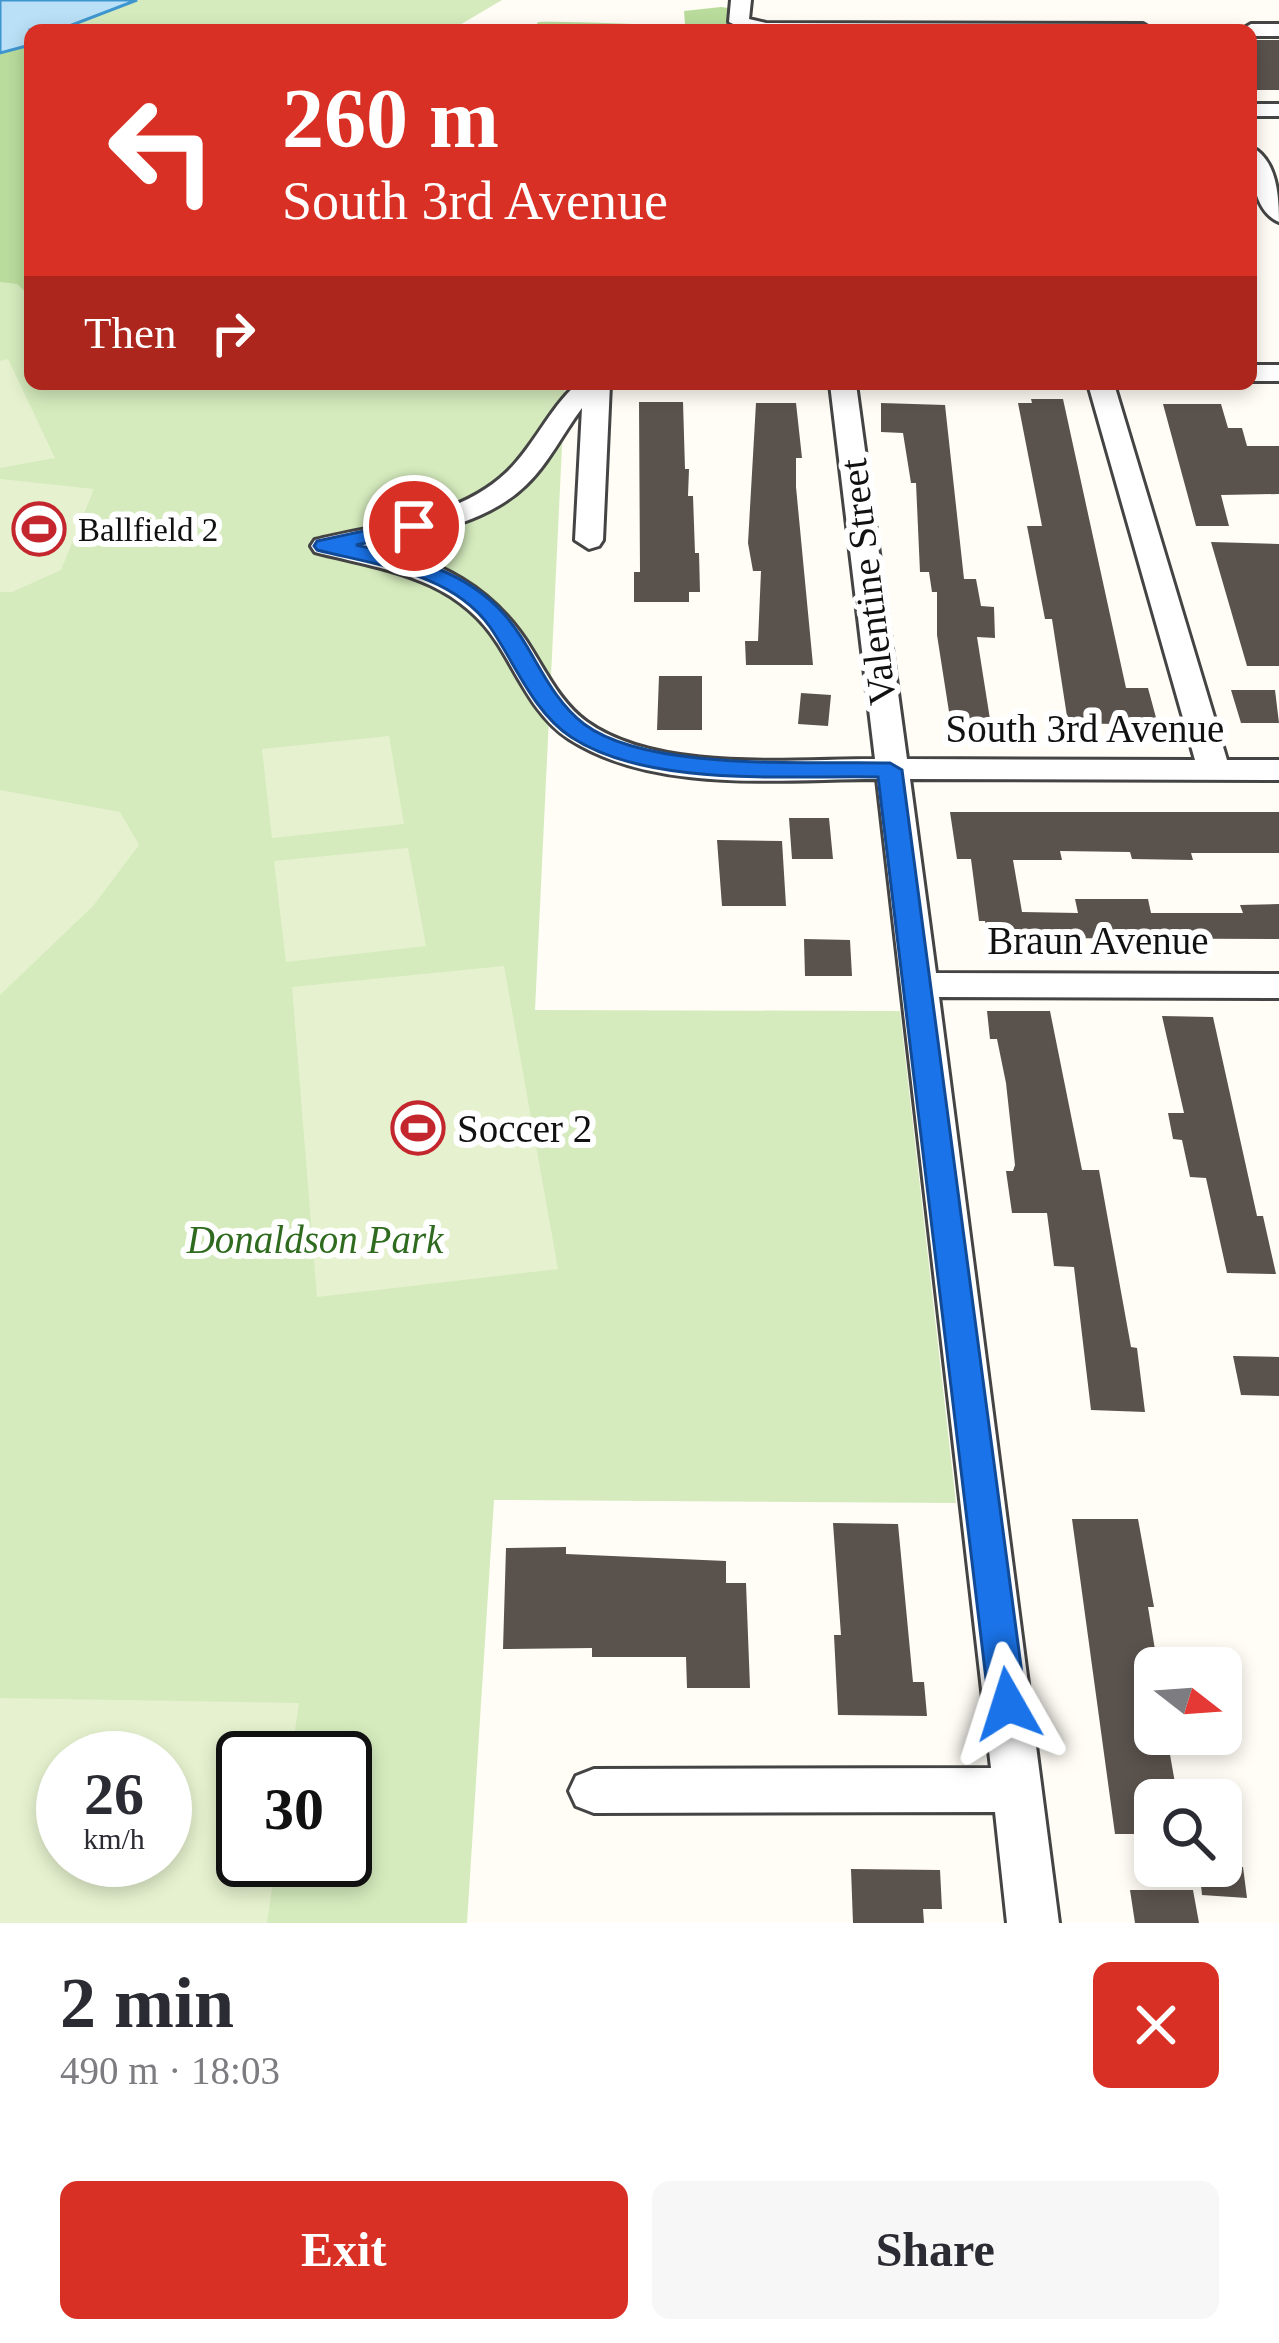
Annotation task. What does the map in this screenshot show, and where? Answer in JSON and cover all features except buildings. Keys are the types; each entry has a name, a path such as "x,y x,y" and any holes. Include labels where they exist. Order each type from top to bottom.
{"street":[{"path":"1257,167 1279,215"},
{"name":"South 3rd Avenue","path":"587,390 573,401 518,478 500,492 414,526 325,546 396,560 463,589 496,618 559,713 573,728 610,747 706,766 1279,770"},
{"path":"589,540 595,390"},
{"name":"Valentine Street","path":"844,390 916,986 984,1489 1033,1923"},
{"path":"1103,390 1214,770"},
{"name":"Braun Avenue","path":"916,986 1278,991"},
{"path":"594,1791 1017,1790"}],"green space":[{"path":"137,0 502,0 461,24 75,24"},
{"path":"736,9 738,24 685,24 684,11"},
{"path":"538,22 685,24 537,24"},
{"name":"Donaldson Park","path":"24,47 24,390 565,390 535,1010 900,1011 956,1503 494,1500 467,1923 0,1923 0,53"},
{"path":"24,47 24,290 17,284 0,282 0,53"},
{"path":"8,359 55,458 0,468 0,361"},
{"name":"Ballfield 2","path":"0,479 94,489 61,570 12,592 0,592"},
{"path":"389,736 404,824 272,838 262,749"},
{"path":"0,790 120,812 139,845 93,906 0,995"},
{"path":"408,848 426,946 286,962 274,861"},
{"name":"Soccer 2","path":"504,966 558,1269 317,1297 292,987"},
{"path":"0,1698 299,1703 295,1731 216,1731 216,1887 272,1887 267,1923 0,1923"}],"water":[{"path":"0,0 137,0 75,24 24,24 24,47 0,53"}],"place":[{"name":"Ballfield 2","path":"39,529"},
{"name":"Soccer 2","path":"418,1128"}],"route":[{"path":"414,526 325,546 396,560 463,589 496,618 545,698 573,728 591,738 633,754 706,766 890,770 1008,1704"}]}
